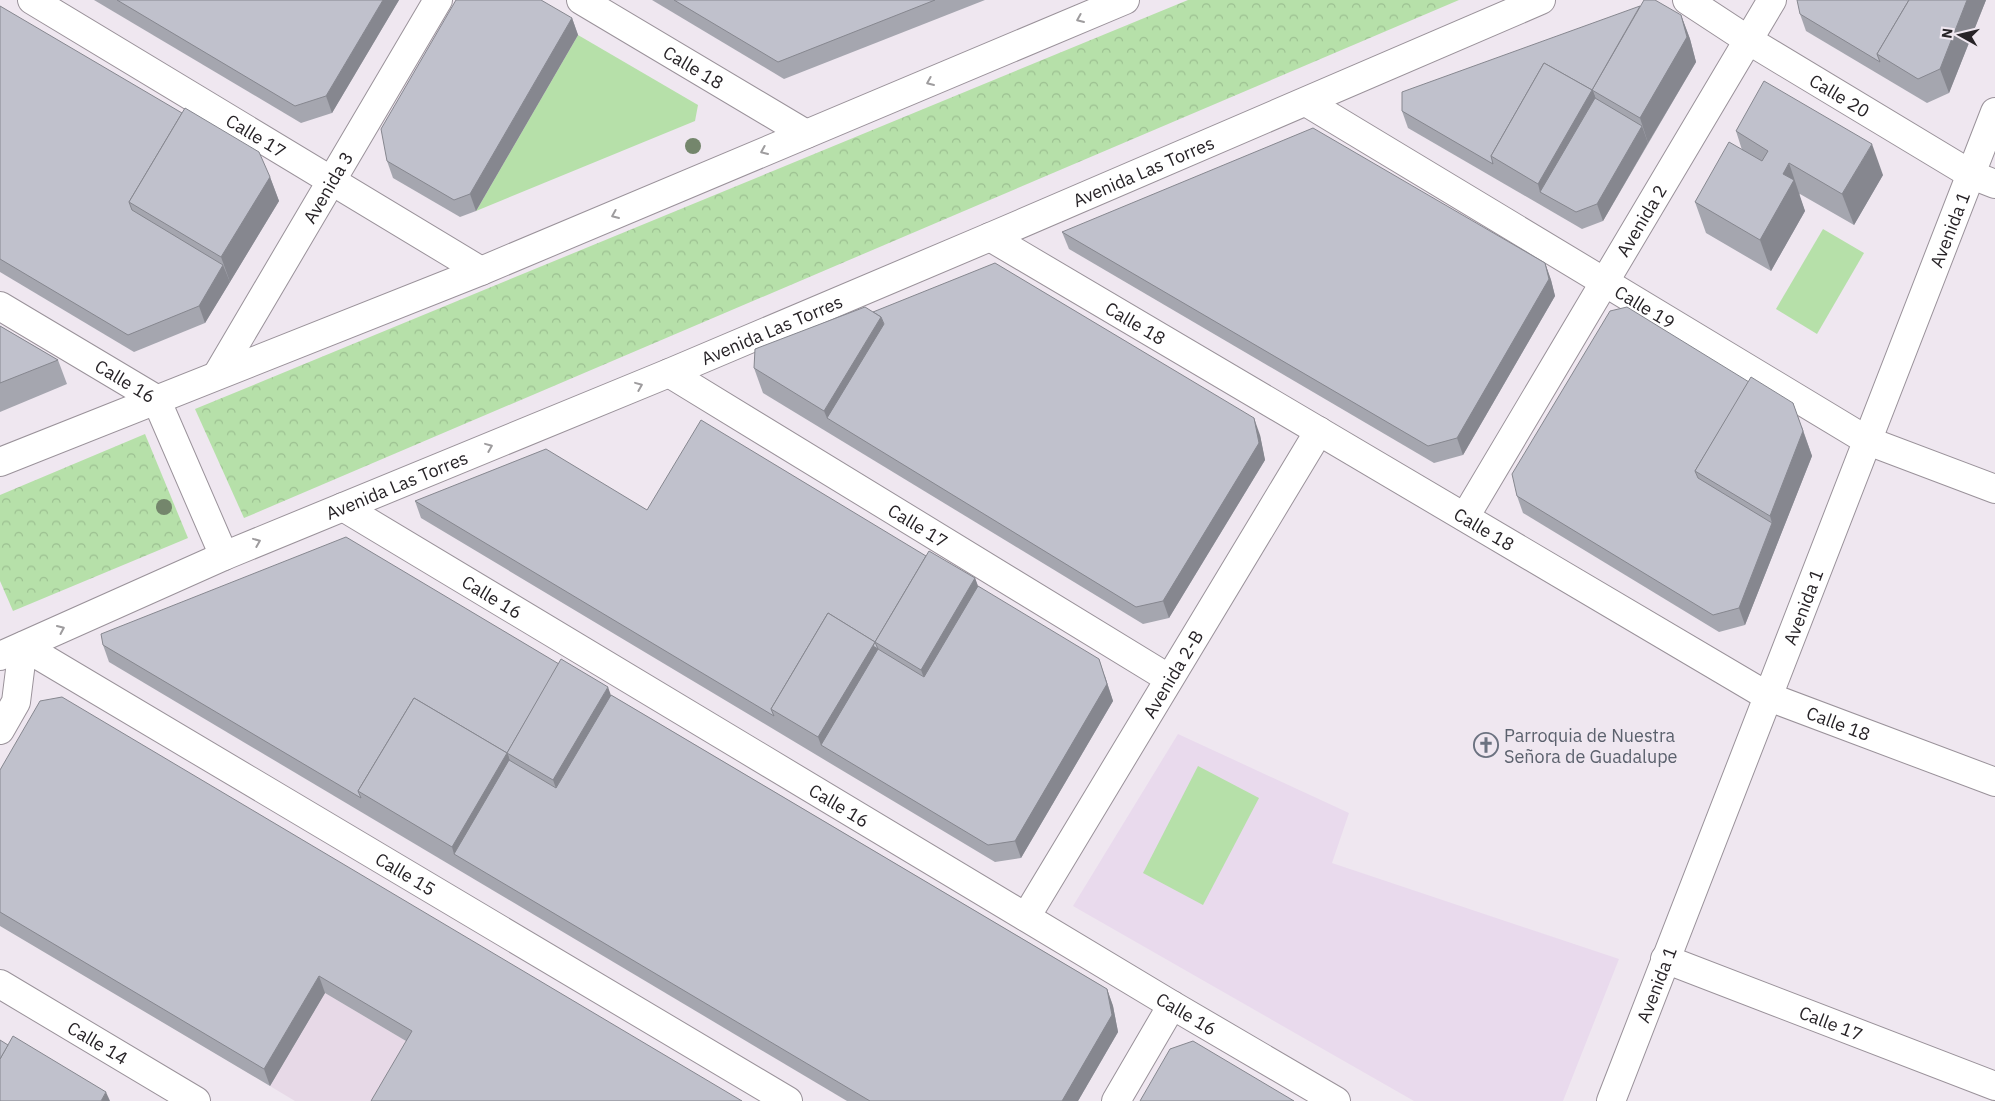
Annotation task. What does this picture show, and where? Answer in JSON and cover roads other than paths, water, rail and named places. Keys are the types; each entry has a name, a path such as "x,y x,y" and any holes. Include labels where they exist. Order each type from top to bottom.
{"street":[{"name":"Calle 17","path":"32,0 481,271"},
{"name":"Avenida 3","path":"217,375 438,0"},
{"name":"Calle 18","path":"581,0 806,134"},
{"path":"0,462 481,271 1125,0"},
{"name":"Avenida Las Torres","path":"12,651 224,556 669,373 990,238 1542,0"},
{"name":"Calle 20","path":"1687,0 1748,40 1983,179"},
{"name":"Avenida 2","path":"1464,517 1772,0"},
{"name":"Calle 19","path":"1306,102 1868,441 1995,489"},
{"name":"Avenida 1","path":"1611,1101 1868,441 1983,179 1995,112"},
{"name":"Calle 18","path":"990,238 1769,697 1995,782"},
{"name":"Calle 16","path":"0,306 156,399 224,556"},
{"name":"Calle 17","path":"669,373 1168,678"},
{"name":"Avenida 2-B","path":"1026,917 1168,678 1319,431"},
{"name":"Calle 16","path":"343,507 1172,1005 1336,1101"},
{"path":"0,730 16,702 12,651"},
{"name":"Calle 15","path":"12,651 788,1101"},
{"name":"Calle 17","path":"1665,959 1995,1086"},
{"name":"Calle 14","path":"0,984 196,1101"},
{"path":"1116,1101 1172,1005"}],"place":[{"name":"Parroquia de Nuestra Señora de Guadalupe","path":"1486,745"}]}
